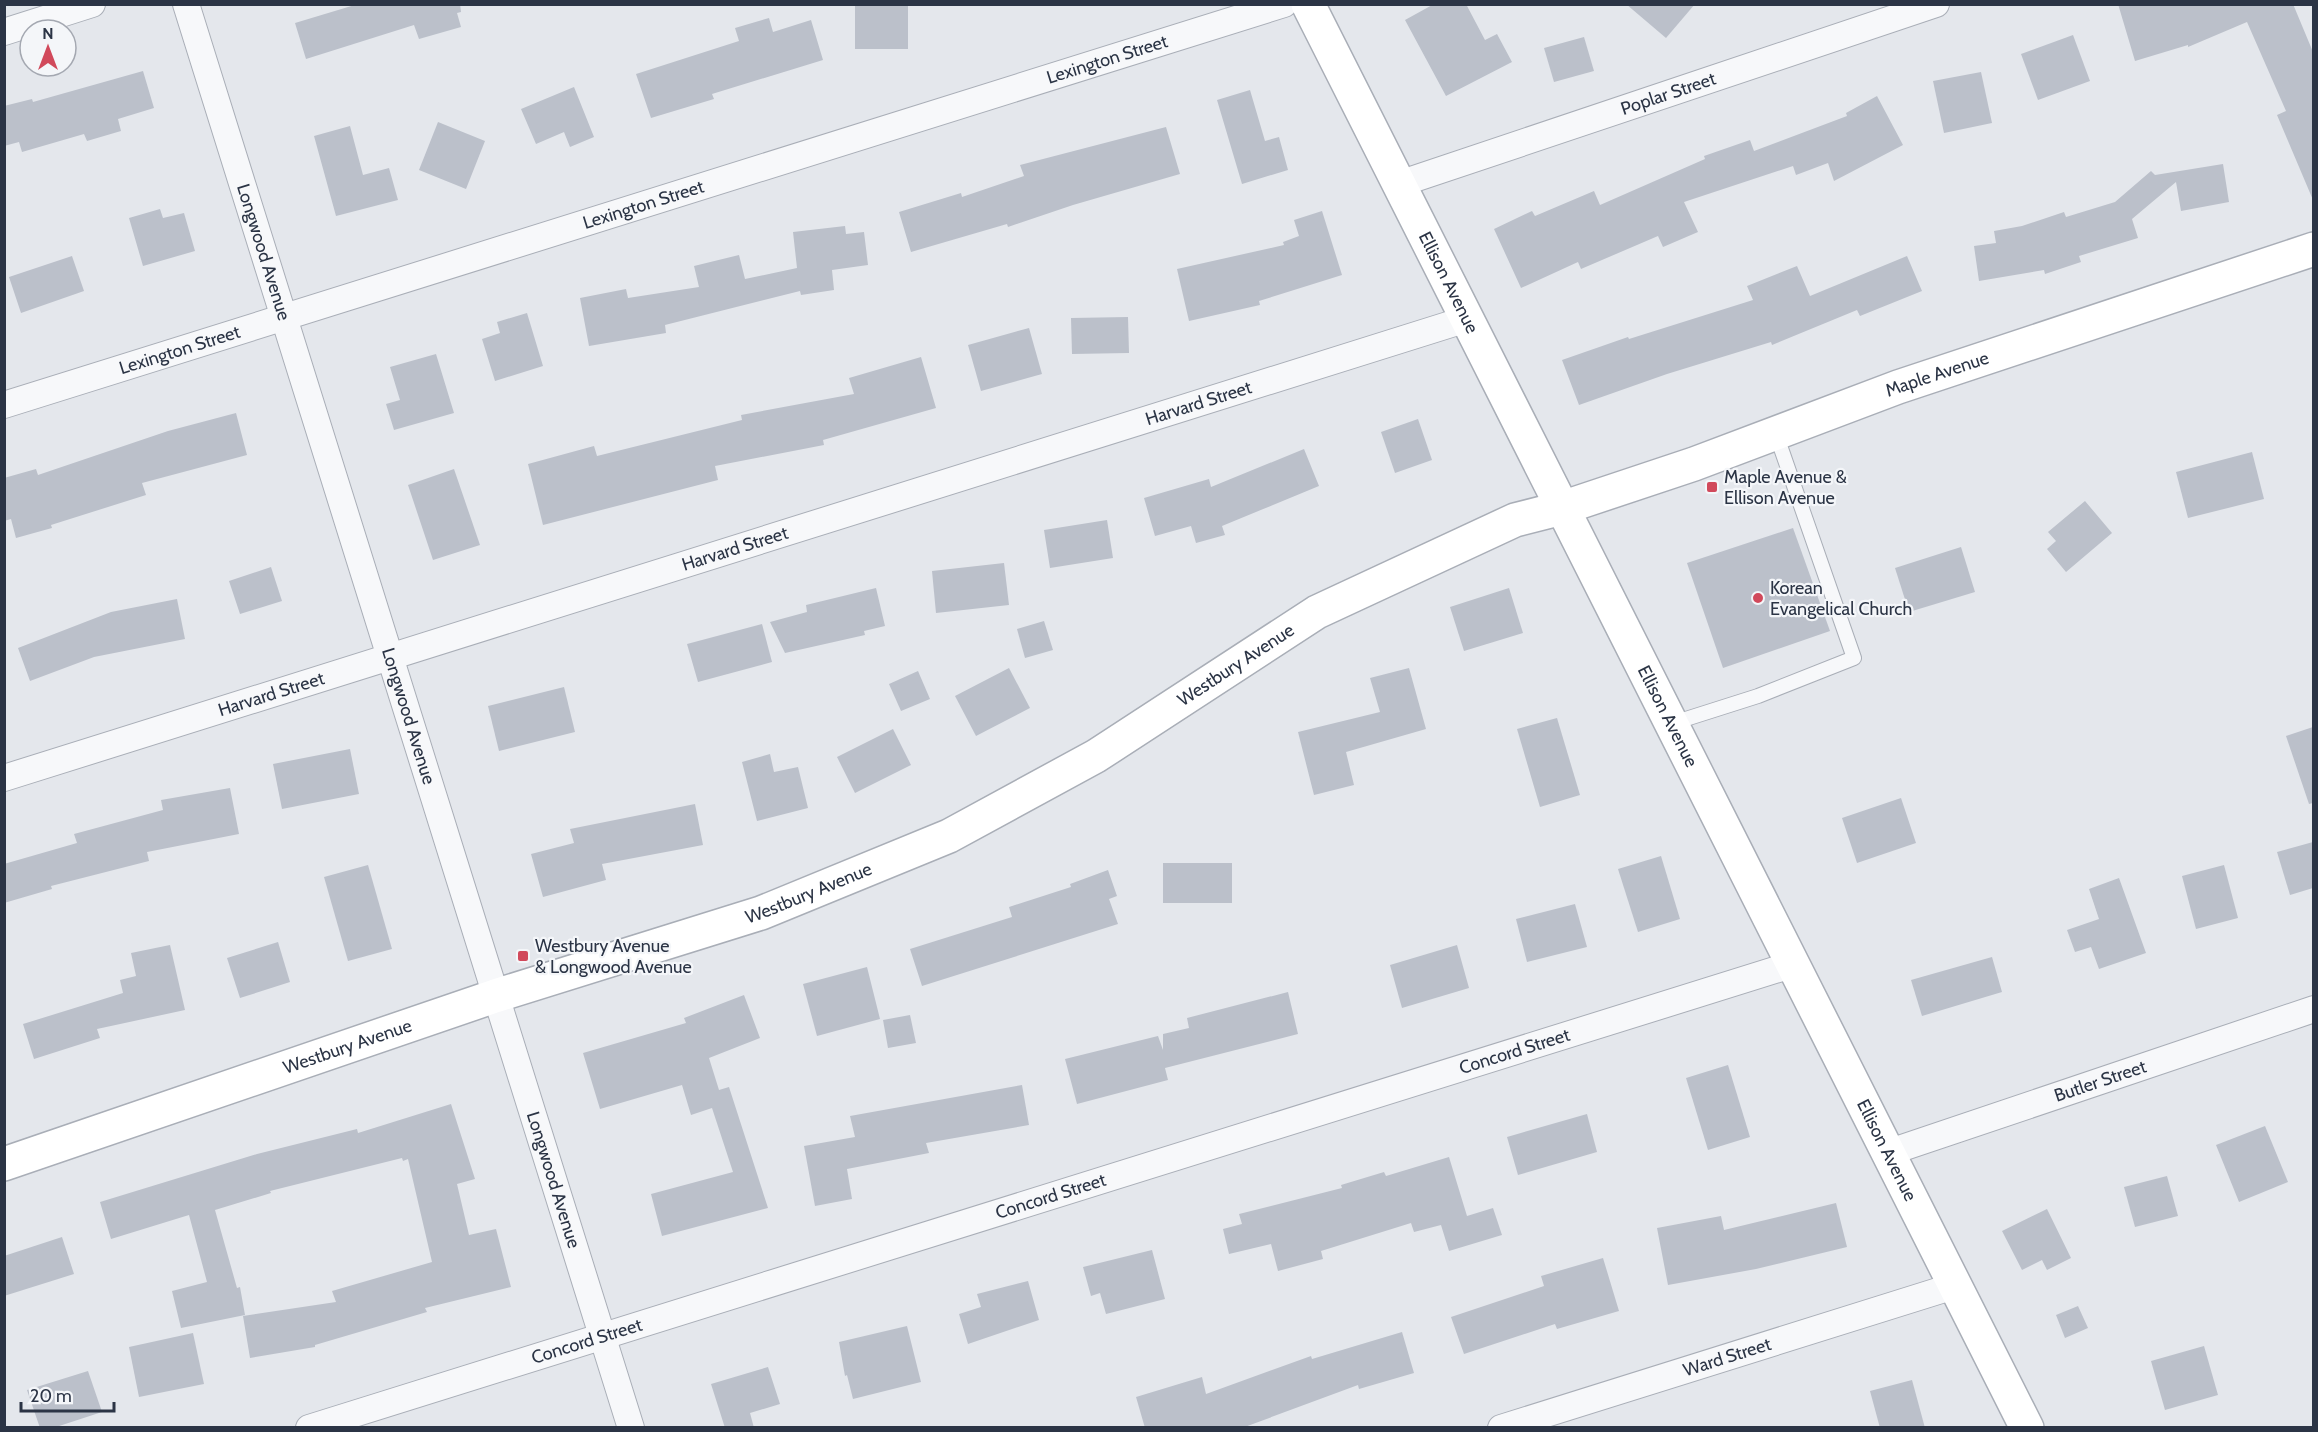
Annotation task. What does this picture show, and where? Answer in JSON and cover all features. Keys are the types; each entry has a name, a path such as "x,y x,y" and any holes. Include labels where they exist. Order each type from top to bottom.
{"main road":[{"name":"Ellison Avenue","path":"1308,4 1791,965 2027,1428"},
{"name":"Maple Avenue","path":"1562,508 1776,434 1898,387 2313,249"},
{"name":"Westbury Avenue","path":"4,1164 495,996 761,914 949,836 1096,756 1317,612 1515,520 1562,508"}],"street":[{"path":"4,32 92,4"},
{"name":"Longwood Avenue","path":"186,4 631,1428"},
{"name":"Lexington Street","path":"4,405 1284,4"},
{"name":"Poplar Street","path":"1399,184 1936,4"},
{"name":"Harvard Street","path":"4,778 1467,319"},
{"name":"Concord Street","path":"309,1428 1791,965"},
{"name":"Butler Street","path":"1887,1154 2313,1009"},
{"name":"Ward Street","path":"1501,1428 1954,1286"}],"lane":[{"path":"1670,724 1758,696 1854,658 1776,434"}],"building":[{"path":"358,4 460,4 461,12 457,13 461,27 419,39 414,25 306,59 295,23"},
{"path":"1434,4 1466,4 1485,40 1497,34 1512,62 1446,96 1405,20"},
{"path":"1626,4 1695,4 1666,38"},
{"path":"2118,4 2293,4 2313,52 2313,200 2277,115 2286,111 2247,22 2188,47 2188,45 2135,61"},
{"path":"855,6 908,6 908,49 855,49"},
{"path":"769,18 773,32 811,20 823,60 712,94 714,99 651,118 636,74 739,41 735,28"},
{"path":"2073,35 2090,81 2038,100 2021,54"},
{"path":"1584,37 1594,71 1554,82 1544,48"},
{"path":"143,71 154,108 118,119 121,131 87,141 84,134 22,152 19,142 4,146 4,106 32,99 33,102"},
{"path":"1981,72 1992,123 1944,133 1933,81"},
{"path":"574,87 594,137 570,147 564,132 536,144 521,109"},
{"path":"1250,90 1265,141 1279,137 1288,170 1242,184 1217,100"},
{"path":"1877,96 1903,145 1834,181 1828,163 1796,175 1793,166 1684,202 1698,232 1663,247 1658,236 1581,269 1578,262 1521,288 1494,229 1532,211 1535,216 1594,191 1600,205 1705,159 1704,156 1750,140 1754,151 1847,116 1846,113"},
{"path":"438,122 485,141 466,189 419,170"},
{"path":"350,126 363,175 389,168 398,200 336,216 314,136"},
{"path":"1166,127 1180,174 1073,205 1008,227 1007,224 911,252 899,212 961,193 962,197 1024,176 1020,165"},
{"path":"2223,164 2229,202 2181,211 2176,182 2132,219 2138,238 2079,256 2081,262 2045,274 2044,270 1979,281 1974,246 1996,243 1994,231 2022,226 2064,212 2066,217 2115,202 2151,171 2155,175"},
{"path":"160,209 163,218 184,213 195,251 143,266 129,218"},
{"path":"1322,211 1342,275 1259,301 1260,305 1189,321 1177,269 1284,245 1283,242 1299,236 1294,220"},
{"path":"845,226 846,234 864,232 868,265 832,270 834,290 801,295 800,291 665,325 666,333 589,346 580,298 626,289 628,298 699,287 694,266 739,255 745,279 797,268 793,232"},
{"path":"72,256 84,291 21,313 9,277"},
{"path":"1907,256 1922,291 1860,316 1857,310 1772,345 1771,342 1667,374 1579,405 1562,360 1628,337 1629,339 1753,300 1747,286 1797,266 1810,296"},
{"path":"527,313 543,366 495,381 482,339 500,333 497,322"},
{"path":"1128,317 1129,353 1072,354 1071,318"},
{"path":"1029,328 1042,374 981,391 968,345"},
{"path":"436,354 454,413 394,430 386,404 400,400 390,367"},
{"path":"921,357 936,408 823,440 824,445 715,466 718,480 543,525 528,464 594,446 597,456 742,420 741,415 854,394 849,378"},
{"path":"236,413 247,455 142,483 146,495 51,525 52,528 16,538 11,519 4,521 4,478 36,469 38,475 168,431"},
{"path":"1418,419 1432,460 1395,473 1381,432"},
{"path":"1304,449 1319,486 1222,526 1225,535 1196,543 1191,526 1155,536 1144,498 1209,479 1211,487"},
{"path":"2252,452 2264,499 2188,518 2176,472"},
{"path":"454,469 480,545 433,560 408,485"},
{"path":"2085,501 2112,533 2066,572 2047,549 2056,541 2048,532"},
{"path":"1107,520 1113,558 1050,568 1044,530"},
{"path":"1793,528 1830,631 1723,668 1687,563"},
{"path":"1961,547 1975,592 1909,612 1895,568"},
{"path":"1004,563 1009,605 936,613 932,571"},
{"path":"271,567 282,601 240,614 229,581"},
{"path":"876,588 885,626 864,631 865,635 785,653 770,622 807,612 806,605"},
{"path":"1509,588 1523,633 1464,651 1450,607"},
{"path":"177,599 185,639 94,657 30,681 18,648 111,612"},
{"path":"1044,621 1053,650 1025,658 1017,629"},
{"path":"762,624 772,662 698,682 687,644"},
{"path":"1009,668 1030,708 976,736 955,696"},
{"path":"1409,668 1426,729 1346,752 1354,785 1314,795 1298,732 1380,712 1370,678"},
{"path":"918,671 930,699 901,711 889,684"},
{"path":"564,687 575,732 499,751 488,706"},
{"path":"1557,718 1580,795 1540,807 1517,729"},
{"path":"2313,727 2313,803 2309,804 2286,736"},
{"path":"893,729 911,765 855,793 837,757"},
{"path":"350,749 359,794 282,809 273,764"},
{"path":"770,754 774,772 798,767 808,808 757,821 742,762"},
{"path":"230,788 239,834 147,852 149,861 51,886 52,889 4,903 4,864 77,843 74,834 163,810 161,800"},
{"path":"1901,798 1916,843 1857,863 1842,818"},
{"path":"695,804 703,845 602,864 606,880 543,897 531,854 574,843 570,829"},
{"path":"2313,842 2313,888 2290,895 2277,852"},
{"path":"1661,856 1680,919 1638,932 1618,869"},
{"path":"1163,863 1232,863 1232,903 1163,903"},
{"path":"368,865 392,949 348,961 324,877"},
{"path":"2224,865 2238,918 2196,929 2182,876"},
{"path":"1108,870 1117,896 1109,899 1118,924 922,986 910,949 1012,917 1009,907 1071,887 1070,884"},
{"path":"2119,878 2146,953 2099,969 2091,947 2075,952 2067,930 2099,919 2089,889"},
{"path":"1575,904 1587,947 1527,962 1516,919"},
{"path":"278,942 290,982 240,998 227,958"},
{"path":"170,945 185,1010 97,1029 100,1038 34,1059 23,1024 123,993 120,980 136,976 131,953"},
{"path":"1457,945 1469,988 1402,1008 1390,965"},
{"path":"1992,957 2002,992 1922,1016 1911,980"},
{"path":"867,967 880,1019 817,1036 803,984"},
{"path":"1288,992 1298,1034 1165,1068 1168,1080 1077,1104 1065,1059 1158,1036 1163,1050 1163,1034 1189,1028 1187,1018"},
{"path":"744,995 760,1038 709,1058 719,1090 729,1087 768,1208 662,1236 651,1194 733,1172 712,1108 691,1115 682,1085 600,1109 583,1053 686,1023 684,1018"},
{"path":"910,1015 916,1043 888,1048 883,1020"},
{"path":"1728,1065 1750,1137 1708,1150 1686,1078"},
{"path":"1022,1085 1029,1125 926,1143 929,1153 847,1169 852,1199 815,1206 804,1146 855,1137 850,1116"},
{"path":"451,1104 475,1179 457,1184 469,1235 496,1229 511,1287 425,1308 427,1312 315,1345 315,1347 250,1358 243,1316 336,1302 332,1291 432,1262 408,1159 403,1161 402,1158 270,1191 271,1193 215,1210 237,1288 240,1287 245,1315 181,1328 172,1291 207,1282 189,1215 111,1239 100,1202 257,1154 357,1129 358,1133"},
{"path":"1587,1114 1597,1152 1518,1175 1507,1137"},
{"path":"2265,1126 2288,1182 2239,1202 2216,1145"},
{"path":"1449,1157 1467,1216 1493,1208 1502,1235 1449,1251 1441,1225 1414,1232 1411,1223 1321,1251 1323,1259 1278,1271 1271,1244 1229,1254 1223,1229 1242,1224 1239,1214 1342,1188 1341,1185 1384,1172 1386,1176"},
{"path":"2167,1176 2178,1216 2135,1227 2124,1187"},
{"path":"1836,1203 1847,1247 1756,1269 1668,1285 1657,1228 1721,1216 1724,1230"},
{"path":"2047,1209 2071,1258 2047,1270 2042,1260 2022,1270 2002,1231"},
{"path":"62,1237 74,1274 4,1296 4,1256"},
{"path":"1152,1250 1165,1299 1106,1314 1100,1293 1091,1296 1083,1267"},
{"path":"1603,1258 1619,1311 1557,1329 1555,1324 1464,1354 1451,1317 1544,1286 1541,1276"},
{"path":"1028,1281 1039,1320 968,1344 959,1314 981,1307 977,1294"},
{"path":"2078,1306 2088,1328 2065,1338 2056,1315"},
{"path":"907,1326 921,1382 853,1399 847,1375 845,1376 839,1342"},
{"path":"1402,1332 1414,1373 1359,1389 1358,1385 1242,1428 1145,1428 1136,1397 1202,1377 1206,1394 1311,1356 1312,1359"},
{"path":"193,1333 204,1384 139,1397 129,1347"},
{"path":"2204,1346 2218,1395 2165,1410 2151,1361"},
{"path":"768,1367 780,1404 750,1413 754,1428 725,1428 711,1384"},
{"path":"88,1371 102,1412 53,1428 40,1428 27,1390"},
{"path":"1912,1380 1925,1428 1880,1428 1870,1391"}],"place":[{"name":"Maple Avenue & Ellison Avenue","path":"1712,487"},
{"name":"Korean Evangelical Church","path":"1758,598"},
{"name":"Westbury Avenue & Longwood Avenue","path":"523,956"}]}
